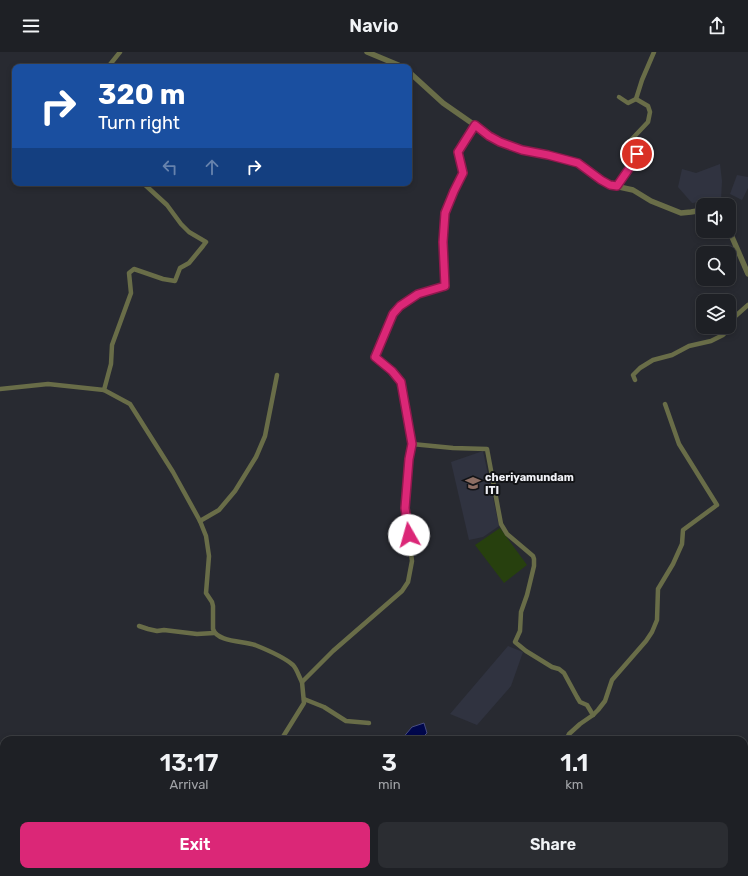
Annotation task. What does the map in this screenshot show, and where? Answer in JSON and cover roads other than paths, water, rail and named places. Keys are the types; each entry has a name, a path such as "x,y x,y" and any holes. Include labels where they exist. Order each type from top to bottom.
{"street":[{"path":"110,64 120,52"},
{"path":"367,52 396,64"},
{"path":"619,97 628,103 636,99 654,52"},
{"path":"412,75 443,103 489,136 500,142 522,150 578,163 610,185 632,190 651,201 681,213 696,211"},
{"path":"617,186 637,157 637,154 629,150 631,140 648,122 650,112 648,106 636,99"},
{"path":"302,682 333,651 402,591 408,582 412,561 405,508 409,459 412,444 401,382 392,371 375,357 393,314 400,306 418,294 445,286 443,242 445,213 463,173 458,152 475,125"},
{"path":"104,390 111,364 112,345 131,293 129,273 134,269 163,279 175,281 180,268 189,263 206,242 189,232 167,205 146,186"},
{"path":"733,238 747,271"},
{"path":"635,380 633,375 640,368 653,360 672,355 689,346 711,341 723,336 729,329 731,320 748,305"},
{"path":"200,521 219,510 235,491 256,457 266,436 278,375"},
{"path":"0,390 48,384 104,390 130,404 173,472 200,521 206,536 209,556 206,593 213,606 214,633"},
{"path":"568,736 580,724 598,710 605,701 612,680 652,632 657,620 658,589 673,564 682,544 683,530 717,505 678,444 665,404"},
{"path":"412,444 453,448 487,449 501,524 507,534 533,556 534,559 528,595 521,612 520,631 514,642 552,667 559,668 564,673 580,702 587,705 593,715"},
{"path":"139,626 148,629 197,634 214,633 220,637 254,645 283,658 294,666 302,682 304,703 283,736"},
{"path":"304,699 324,707 346,721 369,723"}],"place":[{"name":"cheriyamundam ITI","path":"473,483"}]}
